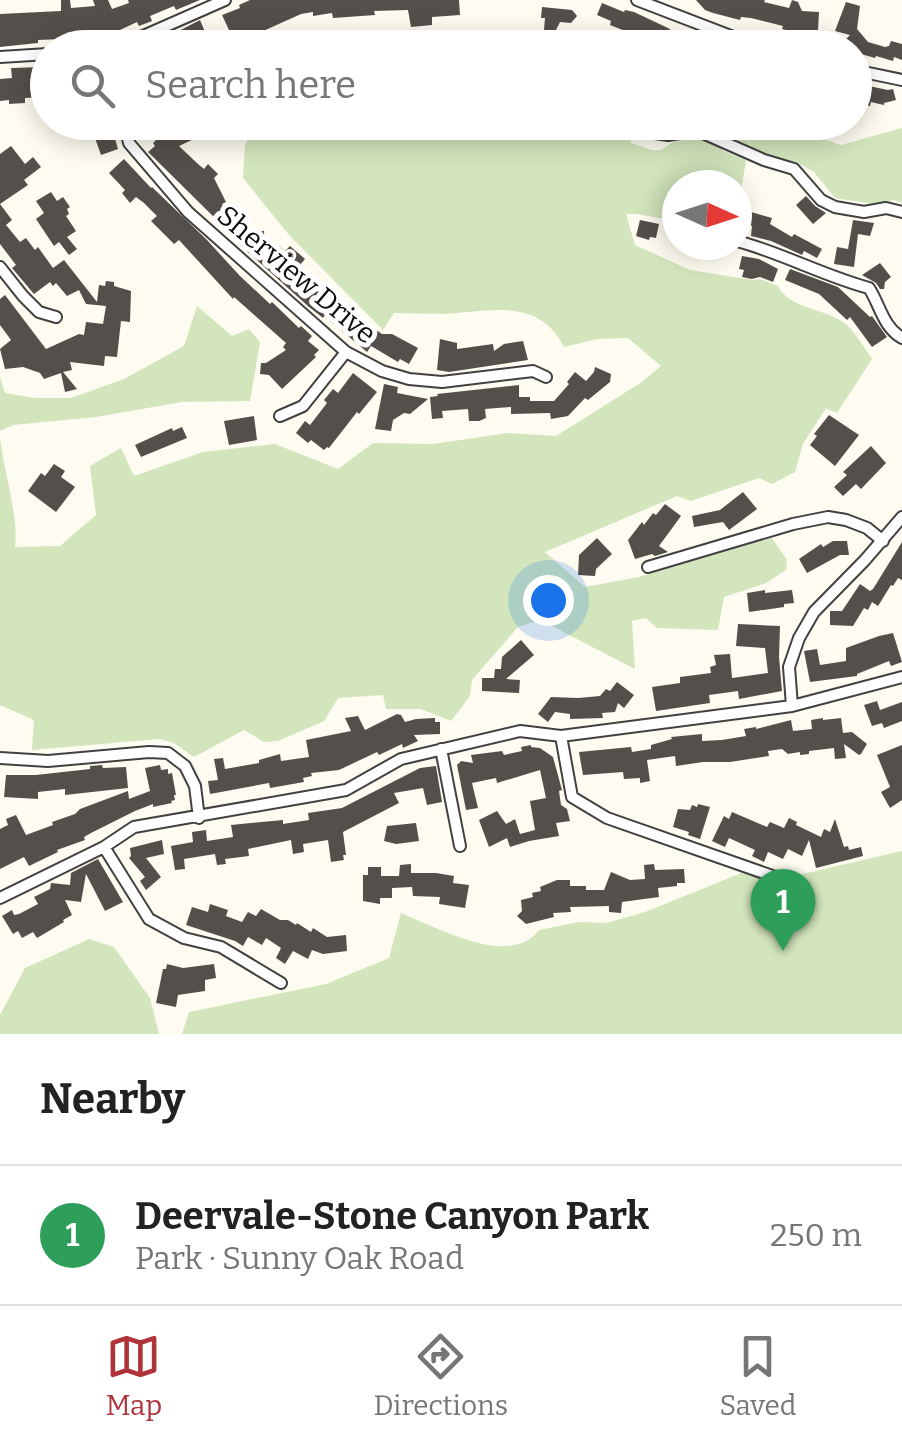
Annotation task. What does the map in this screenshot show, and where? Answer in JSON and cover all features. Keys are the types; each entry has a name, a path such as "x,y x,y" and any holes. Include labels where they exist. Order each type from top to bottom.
{"street":[{"path":"157,30 225,0"},
{"path":"638,0 716,30"},
{"path":"0,57 30,55"},
{"path":"872,74 902,80"},
{"name":"Sherview Drive","path":"128,140 188,212 346,352 382,371 408,379 442,382 532,371 546,377"},
{"path":"719,140 794,170 825,203 864,212 886,208 902,212"},
{"path":"752,245 869,288 887,326 902,338"},
{"path":"0,266 38,312 56,317"},
{"path":"280,416 303,406 346,352"},
{"path":"648,568 828,517 867,528 883,541"},
{"path":"792,706 790,667 799,638 814,612 902,517"},
{"path":"0,898 134,828 346,790 401,758 520,730 561,736 792,706 902,678"},
{"path":"561,736 572,797 606,818 784,880"},
{"path":"442,749 460,846"},
{"path":"0,758 48,762 149,752 168,754 185,766 195,786 199,818"},
{"path":"104,847 149,919 184,938 220,947 282,983"}],"green space":[{"path":"902,128 902,203 895,200 874,204 835,198 814,172 795,161 765,157 737,140 827,140 841,145 872,140 872,136"},
{"path":"248,140 631,140 661,150 683,140 712,140 723,151 746,160 744,170 662,170 662,218 626,214 635,245 690,270 760,279 778,286 791,300 848,326 872,359 837,413 826,408 803,444 795,472 772,484 759,478 691,501 677,496 545,552 585,587 639,577 772,538 787,560 786,570 766,583 724,597 718,630 657,628 646,618 632,621 635,669 540,620 518,627 472,680 470,696 451,721 421,709 386,709 383,695 338,698 324,721 278,741 264,742 244,730 194,757 174,743 159,739 32,750 34,720 0,705 0,436 15,521 15,547 60,546 96,515 90,466 121,448 134,476 203,452 275,444 338,469 373,443 433,444 508,433 556,436 661,366 628,338 597,339 564,347 541,320 511,311 394,313 383,330 289,235 243,178"},
{"path":"197,306 232,336 249,329 260,342 250,401 182,402 96,417 13,425 0,431 0,377 5,393 35,398 71,398 124,379 184,346"},
{"path":"902,851 902,1034 182,1034 189,1012 326,984 389,958 401,913 452,935 510,946 526,941 539,930 579,922 606,923 645,912 744,872 786,887 794,876"},
{"path":"89,939 114,947 150,998 159,1034 0,1034 0,1015 25,968"}],"building":[{"path":"61,0 70,0 71,8 95,6 93,0 108,0 112,9 129,3 128,0 200,0 150,16 152,21 139,26 137,22 120,30 30,30 30,44 0,47 0,14 61,11"},
{"path":"250,0 459,0 460,15 432,17 432,25 411,27 408,10 333,18 332,13 313,16 313,12 265,30 229,30 222,15 240,8"},
{"path":"696,0 765,0 789,8 792,0 798,2 802,11 819,12 818,30 786,30 751,18 740,20 705,10"},
{"path":"846,2 860,6 858,30 835,30"},
{"path":"602,3 634,12 670,29 623,30 597,15"},
{"path":"542,7 572,10 577,16 571,23 560,22 556,30 544,30"},
{"path":"200,20 204,30 181,30"},
{"path":"891,41 902,44 902,60 875,58 872,43 885,47"},
{"path":"30,67 30,98 25,98 25,103 0,101 0,79 12,78 11,68"},
{"path":"872,87 893,89 896,100 884,105 872,102"},
{"path":"96,140 115,140 118,149 101,155"},
{"path":"192,140 179,146 204,169 208,164 218,174 214,178 230,221 224,227 148,152 155,146 153,143"},
{"path":"11,146 25,164 33,157 41,167 24,180 28,185 0,204 0,154"},
{"path":"124,159 240,276 312,336 308,341 319,350 316,357 282,389 269,375 260,374 261,363 286,350 286,343 233,299 179,240 174,244 151,221 157,216 144,203 136,197 130,203 122,193 125,190 109,173"},
{"path":"51,192 57,201 63,197 70,207 66,216 76,231 67,237 77,249 69,255 59,242 54,246 36,219 44,213 36,201"},
{"path":"806,196 826,213 813,224 796,205"},
{"path":"0,204 12,220 6,225 20,242 26,238 35,250 38,247 53,268 64,260 97,302 99,285 105,286 106,281 131,291 130,322 121,321 117,357 105,356 104,366 70,362 72,370 63,372 77,389 65,392 61,373 44,379 40,373 23,367 5,369 0,349 11,340 0,325 0,299 5,295 46,349 84,335 86,322 103,324 106,306 86,304 79,290 67,296 56,283 53,286 50,282 34,294 12,268 16,265 0,244"},
{"path":"752,212 772,218 770,224 822,249 817,258 752,236"},
{"path":"640,220 659,224 656,238 636,236"},
{"path":"853,220 874,223 870,236 858,234 854,267 834,264 837,247 848,249"},
{"path":"264,231 265,260 279,246 285,251 290,246 305,259 299,266 351,313 382,334 392,334 418,348 409,364 371,346 367,352 309,307 238,243 243,232"},
{"path":"752,258 778,269 773,282 742,277 744,270 739,269 741,260"},
{"path":"880,263 891,277 884,289 862,275"},
{"path":"790,269 838,287 872,316 887,337 872,347 850,317 847,320 819,294 785,280"},
{"path":"440,339 457,343 457,349 493,344 494,351 504,344 523,341 528,360 449,372 437,370"},
{"path":"595,367 611,374 610,382 588,400 585,398 568,416 551,419 550,413 511,414 511,407 485,409 486,418 479,421 469,421 468,409 442,411 443,418 432,419 430,397 437,394 519,385 519,397 554,401 575,372 586,381"},
{"path":"353,373 377,392 329,448 324,450 311,440 308,443 296,433 305,421 310,425 333,389 338,393"},
{"path":"384,384 398,387 397,393 428,399 410,414 393,420 391,431 375,429"},
{"path":"829,415 859,435 835,466 810,445"},
{"path":"254,416 257,440 229,445 224,421"},
{"path":"182,427 187,438 141,457 135,445"},
{"path":"871,446 886,463 861,489 856,484 843,496 834,487 847,475 843,472"},
{"path":"54,464 65,471 61,477 75,487 56,512 28,491 41,473 45,476"},
{"path":"743,492 757,509 729,530 723,522 694,527 692,516 720,510"},
{"path":"665,504 681,516 659,546 668,552 635,559 628,540 642,522 644,525"},
{"path":"597,538 612,554 596,569 595,576 578,575 579,555"},
{"path":"833,541 847,541 849,555 840,555 807,573 799,559"},
{"path":"902,542 902,580 898,578 891,585 878,606 872,602 868,610 864,608 853,626 830,625 830,611 842,611 860,584 873,589"},
{"path":"792,590 794,603 749,612 747,593"},
{"path":"738,624 780,626 782,691 739,699 738,691 709,695 710,703 656,711 652,687 680,683 680,677 711,673 710,667 716,665 714,655 730,654 732,678 768,673 765,648 736,646"},
{"path":"893,633 902,662 891,666 889,661 857,676 810,682 804,651 817,649 820,665 846,661 846,648"},
{"path":"521,640 534,655 506,679 520,680 519,693 482,691 482,678 494,678 495,669 501,669 502,657"},
{"path":"617,682 634,695 624,708 618,703 615,712 602,713 603,718 570,719 570,714 555,712 548,722 538,714 551,697 600,696"},
{"path":"877,701 880,710 902,702 902,721 884,728 882,723 872,726 864,705"},
{"path":"397,714 405,722 435,718 435,722 440,722 440,734 414,735 418,741 403,748 402,744 379,755 377,752 339,770 311,773 312,776 303,778 304,782 270,788 269,783 210,794 208,781 218,780 214,759 223,758 225,769 259,763 280,754 281,761 309,757 306,740 351,731 345,718 358,716 365,730"},
{"path":"841,718 843,733 852,732 867,744 861,754 844,744 846,758 835,759 834,748 800,755 782,749 768,751 769,756 676,766 675,756 647,760 650,781 640,783 640,778 624,779 623,772 583,775 579,752 631,747 632,752 651,749 651,745 671,737 702,734 702,741 722,740 746,736 744,729 791,720 793,731 812,729 811,720"},
{"path":"531,745 553,757 562,790 561,805 567,809 570,821 556,823 559,836 510,847 507,838 489,847 479,820 497,811 506,824 515,819 520,834 535,830 530,801 546,798 540,770 497,783 496,778 472,783 478,808 466,810 457,765 461,761 473,763 471,755 502,751 504,755"},
{"path":"902,745 902,800 890,808 881,792 890,787 877,755"},
{"path":"102,765 126,767 128,788 65,795 65,789 38,792 38,799 4,797 6,775 36,775"},
{"path":"160,765 161,770 172,773 176,795 172,803 153,804 135,811 29,866 24,857 0,869 0,829 8,825 6,819 16,815 26,835 128,791 129,799 150,791 145,768"},
{"path":"436,766 442,802 427,805 423,788 394,793 399,803 343,832 344,860 331,862 328,840 303,844 304,852 293,854 291,840 248,849 249,856 225,859 226,864 217,865 215,854 184,859 185,869 175,870 171,846 193,842 192,832 206,830 207,841 233,837 231,825 309,820 308,813 342,808 420,768"},
{"path":"698,804 710,807 700,839 673,827 678,809 690,810"},
{"path":"732,812 767,827 770,822 784,828 789,818 821,837 824,829 830,832 835,819 844,847 861,847 863,856 816,868 809,840 802,856 788,849 783,859 768,852 764,862 752,856 755,850 729,838 725,847 712,841 724,816 729,819"},
{"path":"416,823 419,841 384,841 387,826"},
{"path":"162,840 164,854 146,858 161,877 146,890 140,881 145,877 129,858 130,848"},
{"path":"98,859 123,902 105,911 86,874 81,902 65,900 72,915 64,922 37,938 33,932 22,938 18,931 13,934 2,916 12,910 14,915 19,914 38,904 34,897 50,889 51,883 70,885 71,873"},
{"path":"411,864 411,873 454,876 453,883 469,885 465,908 439,904 440,897 413,896 412,887 392,888 392,898 380,898 380,904 363,901 363,875 368,875 368,867 381,867 381,876 399,876 400,865"},
{"path":"654,864 655,870 684,869 685,883 658,888 659,897 622,902 621,913 609,912 609,906 570,907 571,912 553,913 554,917 526,924 517,916 522,911 521,900 533,897 532,893 541,891 540,887 557,880 570,880 570,886 586,886 586,890 604,890 611,872 630,880 645,879 644,865"},
{"path":"210,904 228,910 226,916 242,922 248,912 256,916 261,909 327,937 346,935 347,951 323,954 312,950 308,959 293,951 285,964 276,958 281,948 266,938 262,945 248,937 243,946 186,925 192,907 208,912"},
{"path":"167,964 183,968 214,964 216,978 205,980 205,991 178,995 176,1007 156,1003"}],"place":[{"name":"Deervale-Stone Canyon Park","path":"783,951"}]}
